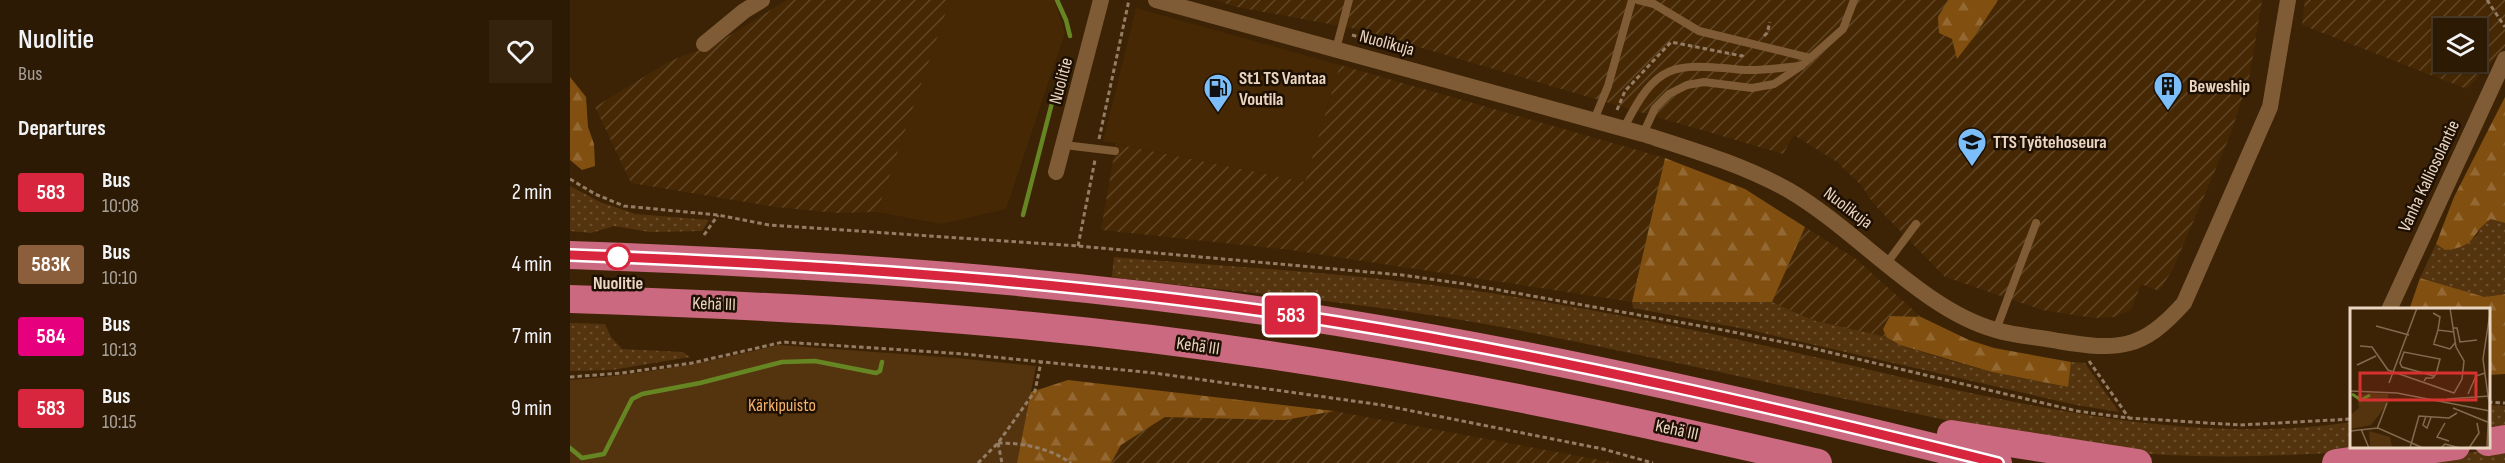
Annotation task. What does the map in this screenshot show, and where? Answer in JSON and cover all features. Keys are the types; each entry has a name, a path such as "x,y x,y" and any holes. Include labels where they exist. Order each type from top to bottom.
{"highway":[{"path":"570,255 899,271 1187,301 1335,322 1620,374 1777,409 1998,463"},
{"name":"Kehä III","path":"570,299 808,308 1033,326 1186,344 1450,385 1689,433 1818,463"},
{"path":"1777,409 1889,419 1954,434 2138,463"},
{"path":"1689,433 1744,463"},
{"path":"2490,442 2505,439"},
{"path":"2336,463 2448,448"}],"street":[{"path":"704,44 744,11 762,0"},
{"name":"Nuolitie","path":"1056,171 1101,0"},
{"name":"Nuolikuja","path":"1156,0 1336,49 1627,122 1643,134 1722,159 1790,191 1843,227 1942,306 1996,330 2092,346 2118,345 2141,340 2163,326 2184,303 2270,107 2288,0"},
{"name":"Vanha Kalliosolantie","path":"2390,308 2505,59"}],"lane":[{"path":"1336,49 1349,0"},
{"path":"1596,113 1608,86 1632,0"},
{"path":"1638,0 1654,4 1699,31 1810,58"},
{"path":"1643,134 1655,108 1669,94 1687,85 1704,82 1752,88 1774,84 1801,66 1843,29 1854,0"},
{"path":"1627,122 1644,92 1663,73 1698,65 1750,70 1801,66"},
{"path":"1064,144 1115,151"},
{"path":"1887,263 1916,224"},
{"path":"1996,330 2036,224"}],"path":[{"path":"1078,246 1129,0"},
{"path":"2487,0 2505,27"},
{"path":"1341,32 1419,54"},
{"path":"1596,113 1627,122"},
{"path":"570,179 595,194 624,206 718,215 769,225 1078,246 1402,275 1510,291 1734,332 2066,409 2129,418 2240,425 2350,418"},
{"path":"704,235 718,215"},
{"path":"570,377 622,373 692,363 783,342 963,354 1154,372 1382,405 1604,449 1653,463"},
{"path":"2094,360 2087,360 2129,418"},
{"path":"978,463 998,443 1035,391 1041,362"},
{"path":"2490,402 2505,403"},
{"path":"998,443 1002,463"},
{"path":"998,443 1017,443 1040,448 1060,455 1071,463"}],"shaded area":[{"path":"787,0 950,0 877,212 837,213 776,207 631,183 595,107 668,62 719,42"},
{"path":"950,0 1054,0 1065,33 1006,209 941,224 877,212"},
{"path":"1215,0 2262,0 2250,74 2231,133 2173,269 2159,291 2141,284 2131,310 2115,317 2094,318 2042,310 1945,277 1873,203 1862,186 1837,162 1794,135 1783,154 1357,29 1237,7"},
{"path":"2305,0 2505,0 2505,48 2487,67 2487,18 2433,18 2433,72 2483,72 2467,89 2302,25"},
{"path":"1136,8 1340,65 1305,182 1103,141"},
{"path":"1340,65 1665,158 1632,302 1291,250 1101,230 1116,144 1305,182"},
{"path":"1805,227 1856,259 1921,317 1885,323 1883,329 1886,337 1812,320 1772,302"},
{"path":"1334,411 1616,463 1111,463 1121,445 1165,417 1285,419"}],"green space":[{"path":"1948,0 1998,0 1957,59 1952,39 1939,33 1938,17"},
{"path":"570,77 586,97 588,127 594,144 595,166 582,170 570,160"},
{"path":"2505,97 2505,223 2491,219 2469,243 2445,250 2436,244 2454,197"},
{"path":"1665,158 1745,189 1805,227 1772,302 1632,302"},
{"path":"570,186 600,202 636,214 709,220 702,231 650,232 614,226 591,233 570,231"},
{"path":"2491,219 2505,223 2505,294 2485,297 2420,278 2436,244 2445,250 2476,237 2483,224"},
{"path":"1114,257 1356,276 1424,284 1596,311 1799,353 1986,396 2142,423 2247,429 2299,428 2350,422 2350,448 2355,451 2260,456 2136,453 1982,427 1458,319 1359,305 1112,277"},
{"path":"2420,278 2485,297 2505,294 2505,374 2490,375 2490,308 2410,308"},
{"path":"1632,302 1772,302 1812,320 1886,337 1900,345 1938,357 1992,372 2067,387 2071,362 2085,363 2119,412 2076,405 1750,330 1633,308"},
{"path":"1890,316 1921,317 1969,340 1994,348 2071,362 2068,387 1992,372 1900,345 1886,337 1883,329"},
{"path":"570,323 605,324 611,337 622,349 683,352 690,357 612,370 570,371"},
{"name":"Kärkipuisto","path":"778,345 1036,366 1017,463 570,463 570,380 675,367"},
{"path":"1068,380 1334,411 1285,420 1165,417 1121,445 1111,463 955,463 1004,401"},
{"path":"2490,405 2505,406 2505,428 2490,430"},
{"path":"2505,447 2505,463 2404,463"}],"waterway":[{"path":"1057,0 1070,36"},
{"path":"1023,215 1062,64"},
{"path":"570,448 582,458 604,454 632,399 642,394 700,383 782,362 815,361 876,373 880,371 882,362"}],"bus line":[{"name":"583","path":"570,255 899,271 1166,298 1335,322 1620,374 1777,409 1998,463"}],"place":[{"name":"Beweship","path":"2168,112"},
{"name":"St1 TS Vantaa Voutila","path":"1218,114"},
{"name":"TTS Työtehoseura","path":"1972,168"},
{"name":"Nuolitie","path":"618,257"}]}
